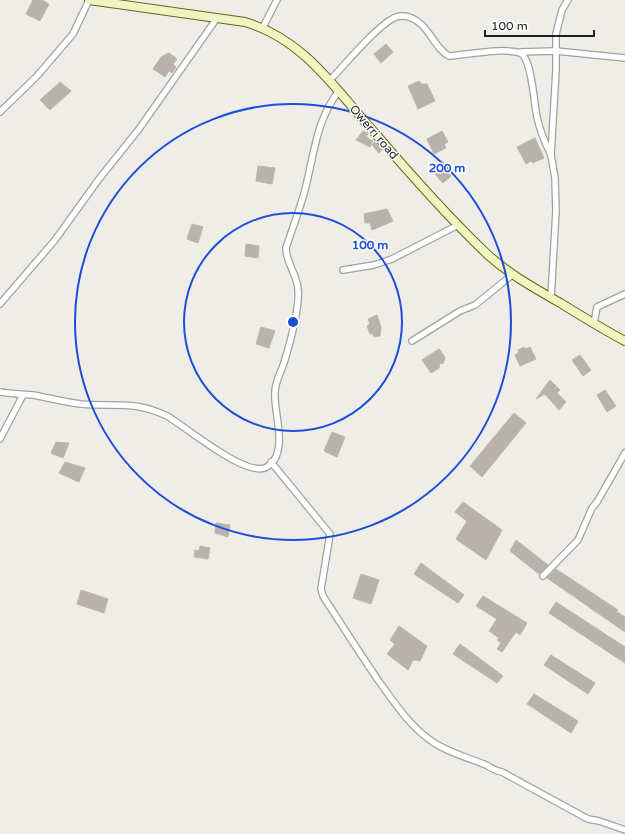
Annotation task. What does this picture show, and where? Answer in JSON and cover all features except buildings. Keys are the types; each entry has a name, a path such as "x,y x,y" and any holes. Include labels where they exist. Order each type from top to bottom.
{"main road":[{"name":"Owerri road","path":"89,0 245,22 263,28 285,39 299,49 458,225 488,254 512,274 625,341"}],"street":[{"path":"0,112 37,76 73,34 89,0"},
{"path":"263,28 276,0"},
{"path":"552,298 556,212 555,178 551,155 556,34 562,10 568,0"},
{"path":"329,81 364,44 387,23 396,17 406,16 419,22 426,28 442,51 449,56 508,51 556,51 625,58"},
{"path":"0,304 55,240 99,179 139,130 217,18"},
{"path":"519,52 523,54 529,67 536,116 545,144 551,155"},
{"path":"0,392 79,404 136,405 168,417 237,461 254,468 263,469 272,462 277,450 280,430 275,390 284,361 298,300 298,288 286,255 286,248 305,191 316,135 324,114 338,92"},
{"path":"343,270 374,265 392,259 458,225"},
{"path":"412,341 460,310 475,305 512,274"},
{"path":"594,323 597,307 625,294"},
{"path":"0,439 23,395"},
{"path":"543,576 578,540 592,508 597,502 625,453"},
{"path":"272,462 330,534 321,589 323,596 352,642 402,714 416,729 431,741 469,760 487,766 492,770 502,772 588,819 599,821 625,830"}]}
